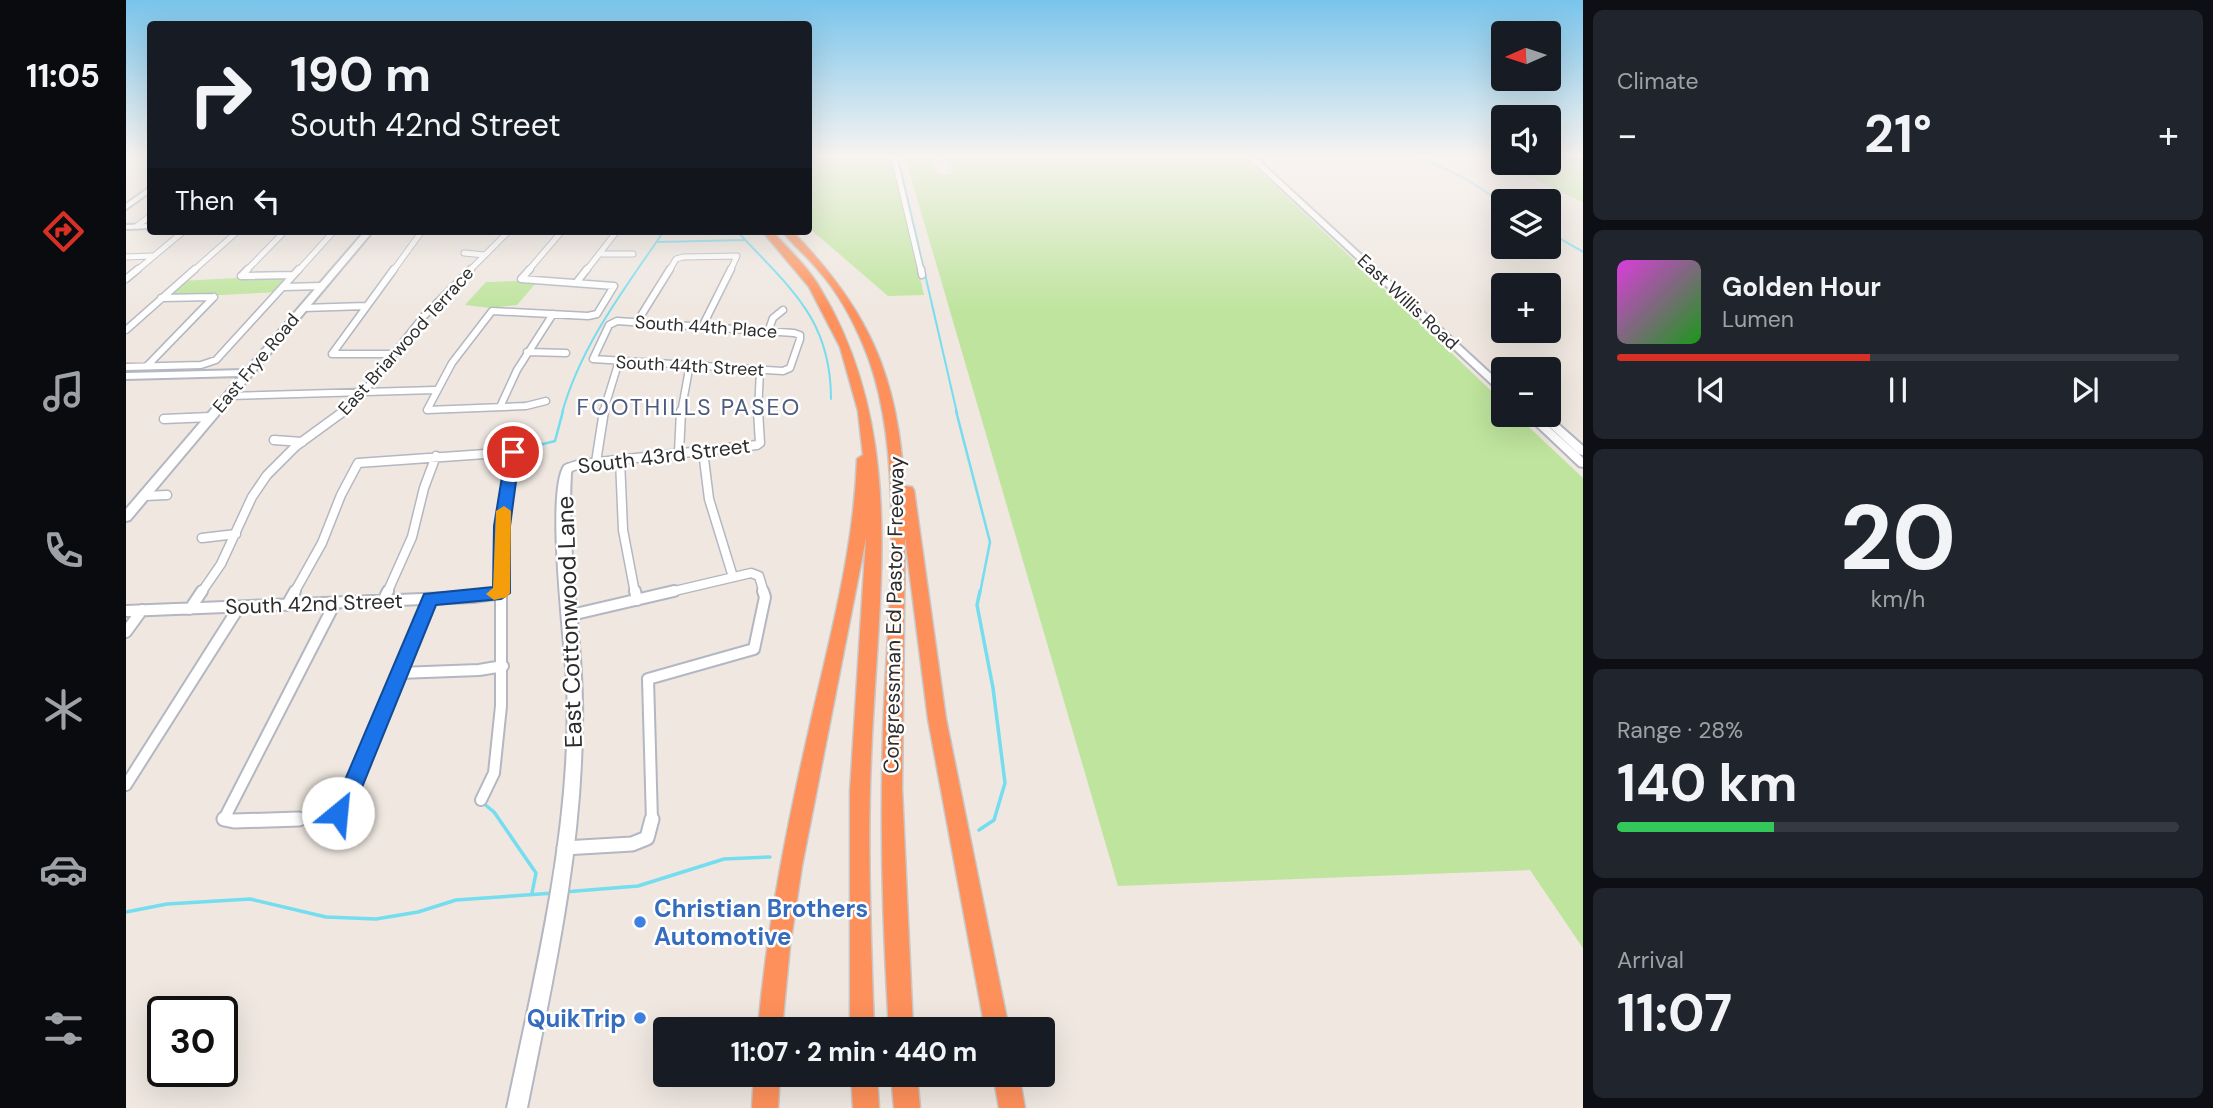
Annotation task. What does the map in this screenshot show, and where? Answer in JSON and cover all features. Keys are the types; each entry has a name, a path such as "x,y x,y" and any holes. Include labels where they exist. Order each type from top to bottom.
{"highway":[{"name":"Congressman Ed Pastor Freeway","path":"771,235 800,265 828,307 847,347 862,393 871,441 875,497 860,776 862,1017"},
{"name":"Congressman Ed Pastor Freeway","path":"791,235 829,276 862,332 884,389 895,444 898,509 892,820 900,1017"},
{"path":"771,1017 776,949 788,870 857,551 864,478 862,393"},
{"path":"895,444 906,480 936,719 995,1017"},
{"path":"765,1108 766,1087"},
{"path":"865,1087 866,1108"},
{"path":"905,1087 907,1108"},
{"path":"1008,1087 1012,1108"}],"main road":[{"name":"East Willis Road","path":"1317,209 1491,368"},
{"name":"East Cottonwood Lane","path":"556,904 560,880"}],"street":[{"path":"906,209 922,275"},
{"name":"East Willis Road","path":"1307,209 1491,379"},
{"path":"136,226 147,218"},
{"path":"126,227 147,226"},
{"path":"126,279 179,235"},
{"path":"126,330 233,235"},
{"path":"281,235 241,276 293,275"},
{"path":"126,374 147,366 209,363 216,360 330,235"},
{"name":"East Frye Road","path":"126,517 366,235"},
{"path":"392,354 332,354 419,235"},
{"name":"East Briarwood Terrace","path":"190,609 221,564 258,487 275,466 302,442 337,421 349,409 433,306 505,235"},
{"path":"546,401 526,406 426,410 435,390 463,347 492,311 593,316 614,286 521,279 559,235"},
{"path":"576,283 614,235"},
{"path":"464,253 485,255"},
{"path":"599,254 633,254"},
{"path":"126,257 153,256"},
{"path":"637,322 680,257 737,256 702,327"},
{"path":"284,285 324,284"},
{"path":"1399,294 1409,293"},
{"path":"147,366 214,297 161,298"},
{"path":"303,308 366,306"},
{"path":"768,332 773,318 783,310"},
{"path":"500,407 527,352 553,314"},
{"name":"South 44th Place","path":"593,359 612,322 637,322 800,335 787,370"},
{"path":"527,352 566,353"},
{"name":"South 44th Street","path":"593,359 787,370"},
{"path":"596,462 602,417 619,361"},
{"path":"679,453 681,408 690,364"},
{"name":"South 43rd Street","path":"568,468 596,462 760,443 757,401 760,370"},
{"path":"126,374 248,373"},
{"path":"228,396 435,390"},
{"path":"164,419 211,417"},
{"path":"1543,427 1583,464"},
{"path":"1555,427 1583,452"},
{"path":"274,440 302,442"},
{"path":"704,451 709,499 733,577"},
{"path":"287,605 322,543 341,495 358,463 513,452 502,526 503,666 494,773 481,800"},
{"path":"383,601 412,537 424,488 436,456"},
{"path":"620,460 620,504 624,540 637,600"},
{"name":"East Cottonwood Lane","path":"560,880 575,731 571,615 563,523 565,473 568,468"},
{"path":"144,496 167,495"},
{"path":"202,538 236,534"},
{"path":"564,848 632,844 647,838 652,825 648,679 754,649 765,597 755,573 571,615"},
{"name":"South 42nd Street","path":"126,611 430,599 501,593"},
{"path":"335,603 224,819 325,818 338,813 346,800 430,599"},
{"path":"126,785 239,607"},
{"path":"126,632 142,610"},
{"path":"399,673 479,670 503,666"},
{"name":"East Cottonwood Lane","path":"517,1108 556,904"}],"green space":[{"path":"812,209 904,209 924,295 888,296 812,231"},
{"path":"920,209 1299,209 1491,391 1491,427 1529,427 1583,478 1583,948 1530,870 1118,886"},
{"path":"293,275 278,292 161,298 180,281"},
{"path":"486,282 536,283 517,305 491,308 465,305"}],"waterway":[{"path":"910,209 957,413"},
{"path":"562,413 570,388 592,341 661,235"},
{"path":"741,235 789,287 815,325 829,371 831,399"},
{"path":"1561,239 1583,252"},
{"path":"657,242 744,240"},
{"path":"516,451 555,441 563,411"},
{"path":"956,411 990,542 980,593"},
{"path":"979,830 994,820 1005,783 993,688 977,605 980,591"},
{"path":"483,803 494,812 536,873 532,893"},
{"path":"564,892 638,886 724,859 770,857"},
{"path":"126,912 167,904 250,899 326,917 376,919 418,912 456,900 554,893"}],"slow traffic":[{"path":"494,594 501,593 504,511"}],"place":[{"name":"Christian Brothers Automotive","path":"640,922"},
{"name":"QuikTrip","path":"640,1018"}],"district":[{"name":"FOOTHILLS PASEO","path":"689,407"}],"route":[{"path":"338,813 346,800 430,599 501,593 502,526 513,452"}]}
